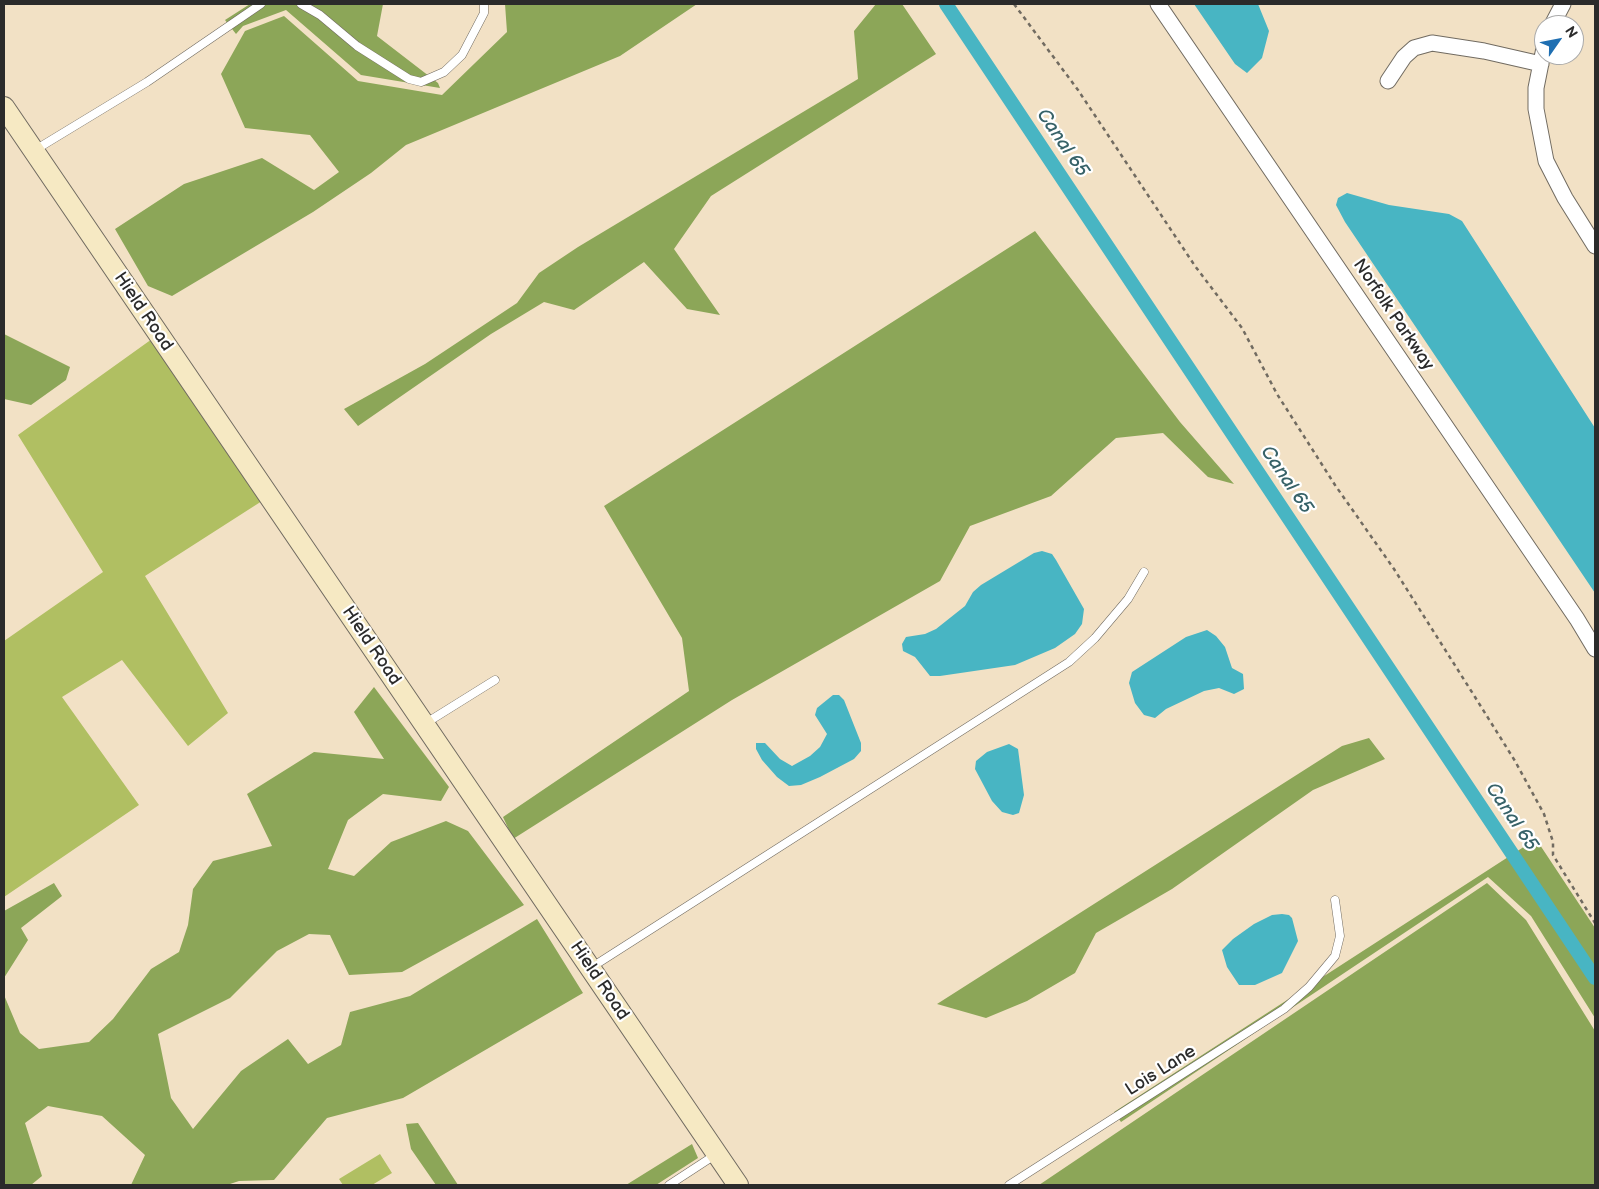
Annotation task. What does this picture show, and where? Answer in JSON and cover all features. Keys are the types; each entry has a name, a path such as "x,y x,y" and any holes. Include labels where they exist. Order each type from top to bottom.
{"street":[{"name":"Norfolk Parkway","path":"1158,4 1577,619 1595,649"},
{"path":"1388,81 1404,57 1414,48 1432,42 1484,50 1534,62"},
{"path":"1541,65 1536,88 1536,110 1546,161 1565,198 1595,246"},
{"name":"Hield Road","path":"4,107 738,1185"}],"lane":[{"path":"33,151 66,129 147,82 261,4"},
{"path":"302,4 320,15 357,46 409,79 420,82 444,72 462,54 484,13 484,4"},
{"path":"590,968 1070,662 1095,638 1128,599 1144,572"},
{"path":"424,724 495,680"},
{"name":"Lois Lane","path":"1009,1185 1284,1009 1322,972 1335,956 1340,936 1335,900"},
{"path":"669,1185 717,1154"}],"path":[{"path":"1014,4 1078,90 1195,266 1242,328 1277,394 1336,485 1394,569 1515,761 1544,814 1553,842 1553,855 1595,923"}],"green space":[{"path":"250,4 383,4 377,36 438,83 440,88 361,75 286,10 243,26 236,34 225,20"},
{"path":"505,4 697,4 620,56 406,145 371,173 313,212 172,296 148,286 115,229 184,184 262,158 314,190 339,172 310,135 245,128 221,74 245,31 284,16 358,81 442,95 507,32"},
{"path":"876,4 902,4 936,54 711,196 674,249 720,315 687,309 644,262 574,310 544,302 491,334 358,426 344,409 425,364 517,303 539,273 578,247 858,79 854,31"},
{"path":"1035,231 1180,422 1234,484 1208,477 1163,433 1116,438 1051,496 970,526 940,581 732,700 513,839 503,817 689,691 682,638 604,506"},
{"path":"4,334 70,367 66,380 31,405 4,399"},
{"path":"152,339 262,501 145,576 228,713 188,746 122,660 62,697 139,805 4,897 4,641 103,572 18,435"},
{"path":"374,687 449,787 441,801 383,794 348,820 328,869 354,876 391,842 446,821 468,831 524,905 402,972 349,975 330,935 309,934 277,951 230,998 158,1034 171,1098 193,1129 241,1071 288,1039 308,1064 341,1045 350,1012 410,996 537,919 583,993 403,1098 327,1118 274,1180 239,1181 227,1185 131,1185 145,1155 102,1116 48,1106 25,1123 42,1176 31,1185 4,1185 4,995 20,1033 39,1049 89,1042 113,1019 151,969 179,952 188,925 193,889 213,861 272,846 247,794 314,752 384,759 354,712"},
{"path":"1369,738 1385,759 1313,790 1172,889 1096,933 1075,973 1027,1001 986,1018 937,1004 1342,746"},
{"path":"1536,839 1595,928 1595,1018 1531,916 1488,877 1121,1122 1114,1112"},
{"path":"54,883 62,896 21,928 28,940 4,978 4,911"},
{"path":"1487,883 1526,920 1595,1031 1595,1185 1039,1185"},
{"path":"418,1123 458,1185 436,1185 411,1149 406,1124"},
{"path":"692,1144 698,1158 656,1185 626,1185"},
{"path":"380,1154 392,1173 372,1185 343,1185 339,1179"}],"water":[{"path":"1194,4 1258,4 1269,31 1262,58 1247,73 1235,64"},
{"path":"1347,193 1389,205 1449,214 1462,221 1595,428 1595,593 1345,222 1336,205 1338,198"},
{"path":"1042,551 1052,554 1084,609 1082,624 1075,634 1055,648 1015,665 940,676 930,676 915,657 903,651 902,644 906,637 925,634 936,629 965,606 973,592 981,585 1034,553"},
{"path":"1207,630 1216,636 1225,647 1232,668 1243,674 1244,689 1234,694 1219,688 1204,691 1166,709 1155,718 1144,715 1135,703 1129,683 1132,672 1186,637"},
{"path":"833,695 839,695 844,700 861,743 861,751 854,759 820,777 801,785 789,786 777,777 762,760 756,749 756,743 765,743 780,759 792,766 810,756 820,747 827,734 815,715 817,708"},
{"path":"1009,744 1018,749 1024,795 1019,813 1013,815 1002,812 992,801 975,769 976,761 987,752"},
{"path":"1272,915 1289,915 1292,918 1298,941 1282,973 1255,985 1239,985 1227,967 1222,950 1233,939 1254,924"}],"waterway":[{"name":"Canal 65","path":"946,4 1595,978"}]}
